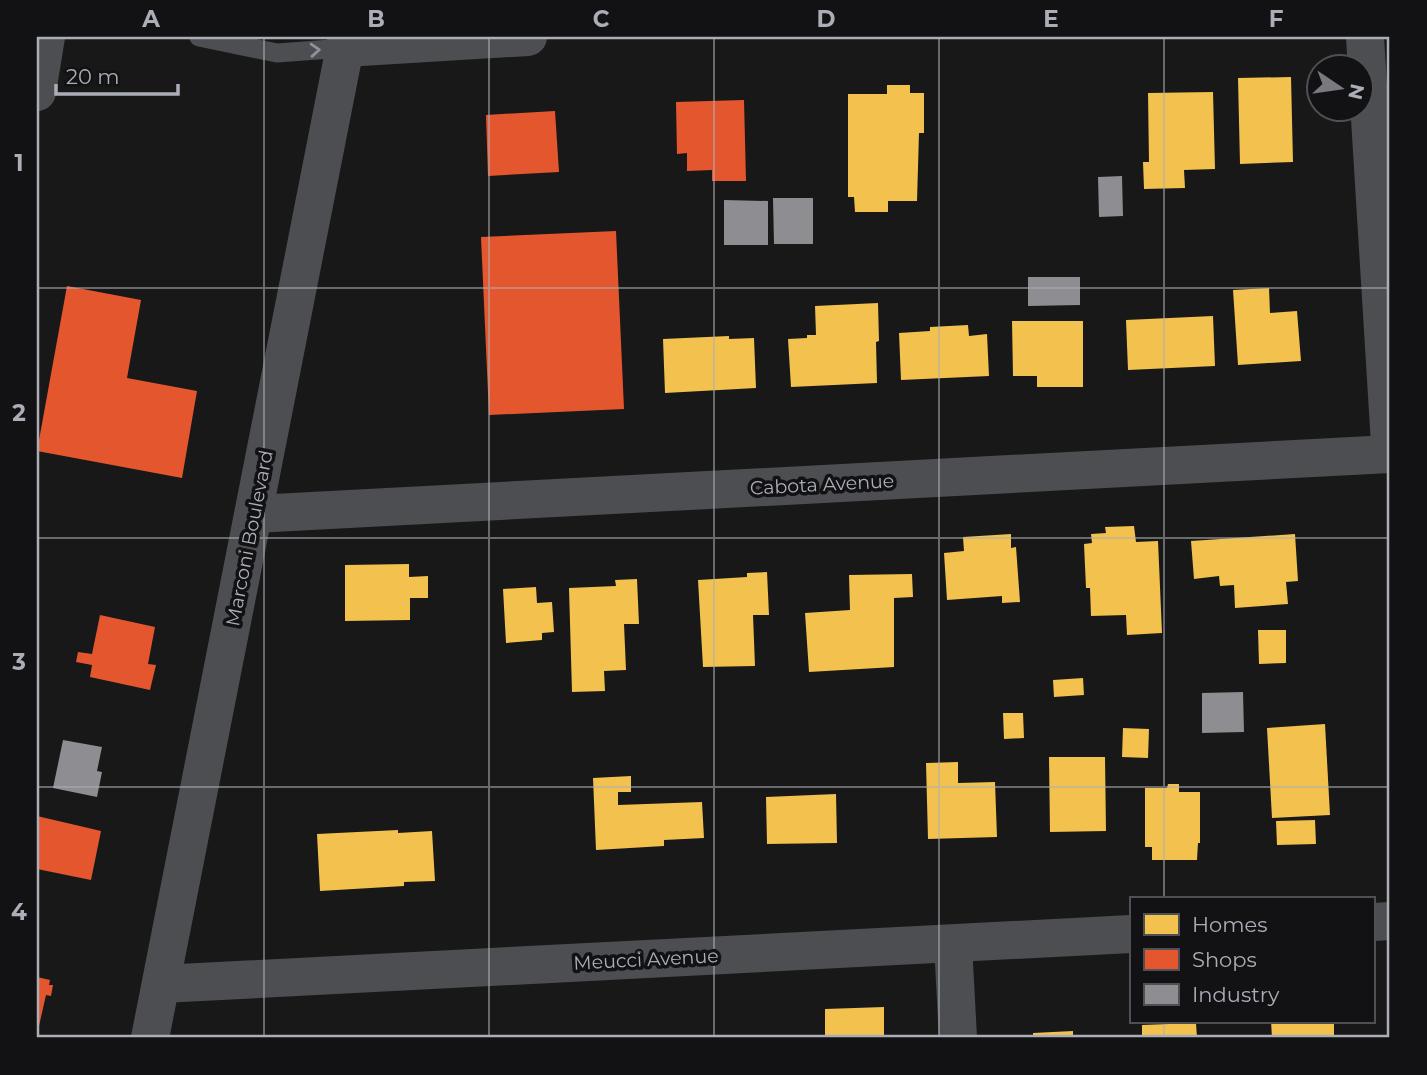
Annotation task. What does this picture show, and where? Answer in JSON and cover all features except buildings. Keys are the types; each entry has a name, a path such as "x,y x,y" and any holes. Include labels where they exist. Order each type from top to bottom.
{"street":[{"path":"37,92 47,37"},
{"path":"346,43 528,37"},
{"path":"1365,37 1390,444"},
{"name":"Marconi Boulevard","path":"150,1038 346,43"},
{"name":"Cabota Avenue","path":"254,514 1390,454"},
{"name":"Meucci Avenue","path":"161,984 1130,934"},
{"path":"953,944 958,1038"}],"lane":[{"path":"199,37 277,53 346,43"}]}
